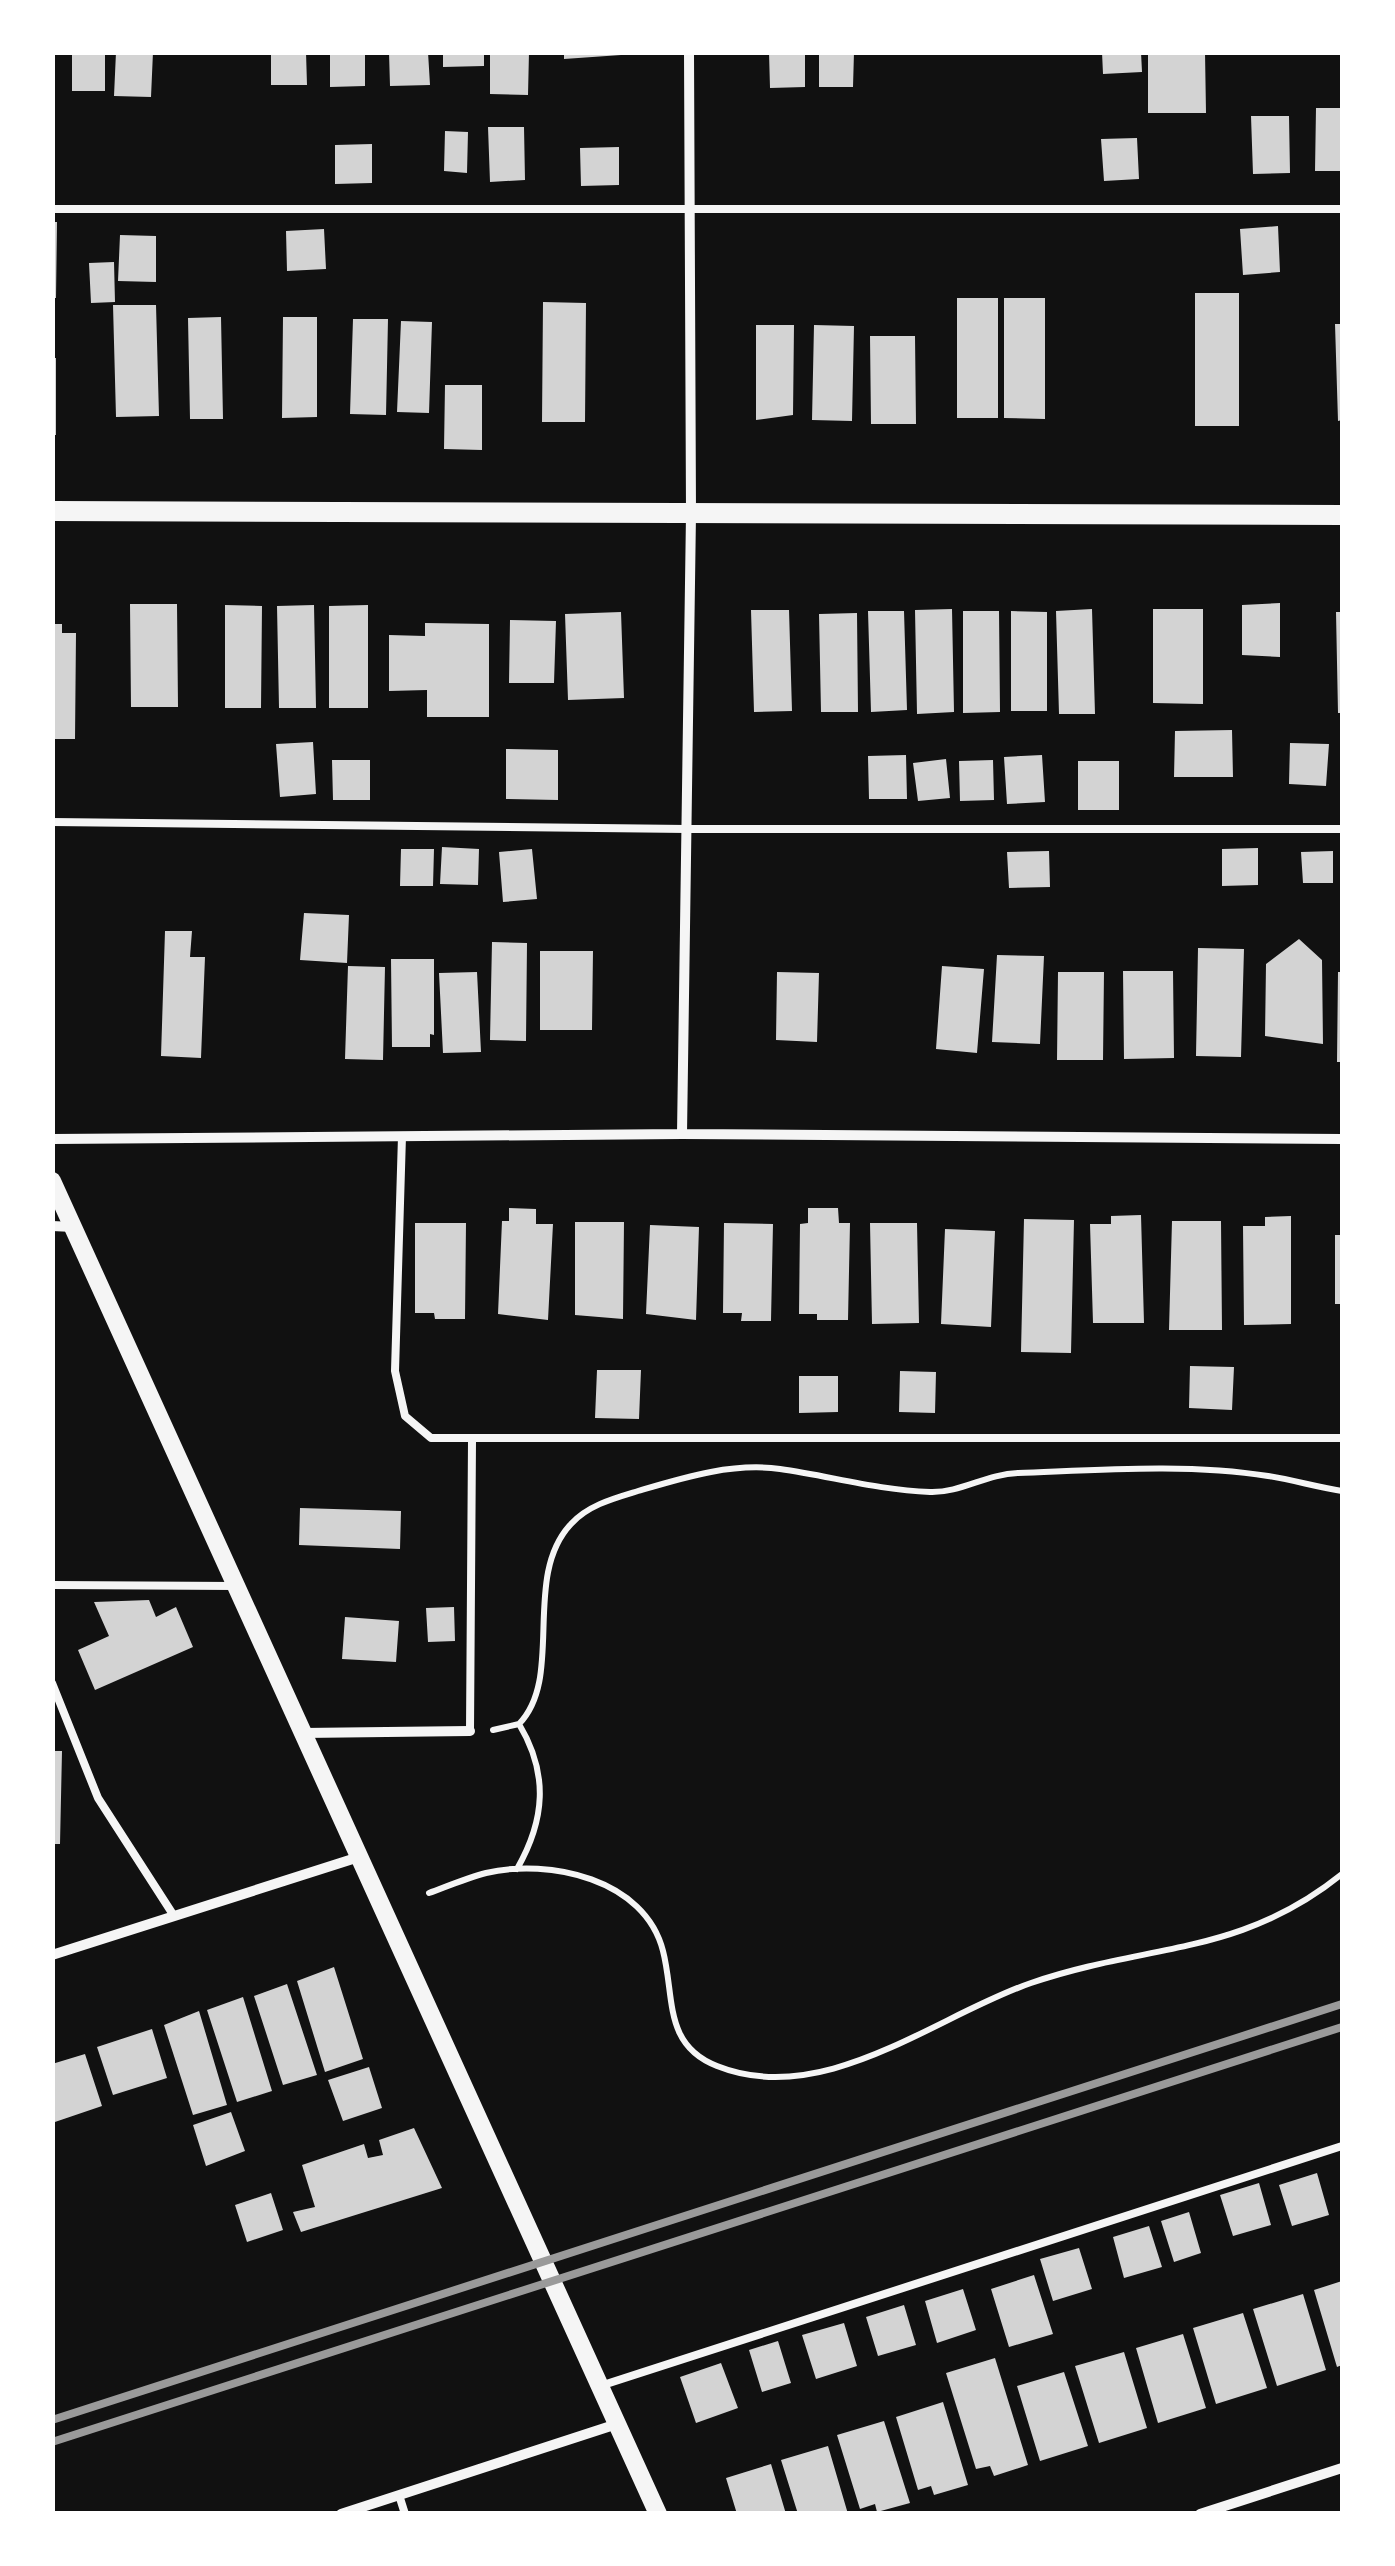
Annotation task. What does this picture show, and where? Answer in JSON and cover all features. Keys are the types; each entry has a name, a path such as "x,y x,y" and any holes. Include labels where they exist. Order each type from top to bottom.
{"main road":[{"path":"52,511 1342,515"}],"street":[{"path":"682,1134 692,514 689,52"},
{"path":"52,1139 682,1134 1342,1139"},
{"path":"52,1181 658,2514"},
{"path":"52,1226 73,1227"},
{"path":"303,1733 470,1731"},
{"path":"52,1952 360,1857"},
{"path":"340,2514 617,2424"},
{"path":"1200,2514 1342,2468"}],"lane":[{"path":"52,209 1342,209"},
{"path":"52,822 687,830 1342,829"},
{"path":"402,1136 395,1371 405,1416 418,1432 431,1438 1342,1438"},
{"path":"470,1731 472,1441"},
{"path":"52,1585 236,1586"},
{"path":"52,1683 98,1798 174,1916"},
{"path":"600,2386 1342,2146"},
{"path":"398,2495 406,2514"}],"path":[{"path":"470,1731 518,1724 536,1699 547,1582 556,1545 590,1510 670,1482 730,1469 778,1468 834,1482 932,1492 959,1490 980,1479 1012,1473 1187,1472 1266,1476 1342,1491"},
{"path":"516,1869 532,1844 542,1786 528,1740 518,1724"},
{"path":"429,1893 488,1872 516,1869 581,1875 633,1903 663,1950 674,2027 712,2064 766,2075 866,2060 1030,1983 1258,1928 1342,1874"}],"building":[{"path":"72,52 105,52 105,91 72,91"},
{"path":"116,52 153,52 151,97 114,96"},
{"path":"271,52 306,52 307,85 271,85"},
{"path":"330,52 365,52 365,86 330,87"},
{"path":"389,52 428,52 430,85 390,86"},
{"path":"443,52 484,52 484,66 443,67"},
{"path":"490,52 529,52 528,95 490,94"},
{"path":"564,52 621,52 621,55 564,59"},
{"path":"769,52 805,52 805,87 770,88"},
{"path":"819,52 854,52 853,87 819,87"},
{"path":"1102,52 1141,52 1142,72 1103,74"},
{"path":"1148,52 1205,52 1206,113 1148,113"},
{"path":"1316,108 1342,108 1342,171 1315,171"},
{"path":"1251,116 1289,116 1290,173 1253,174"},
{"path":"488,127 524,127 525,180 490,182"},
{"path":"445,131 468,132 467,173 444,171"},
{"path":"1137,138 1139,179 1104,181 1101,139"},
{"path":"372,144 372,183 335,184 335,145"},
{"path":"619,147 619,185 581,186 580,148"},
{"path":"52,222 57,222 56,298 52,298"},
{"path":"1278,226 1280,272 1243,275 1240,229"},
{"path":"324,229 326,269 287,271 286,231"},
{"path":"120,235 156,236 156,282 118,281"},
{"path":"114,262 115,302 91,303 89,263"},
{"path":"1195,293 1239,293 1239,426 1195,426"},
{"path":"957,298 998,298 998,418 957,418"},
{"path":"1004,298 1045,298 1045,419 1004,418"},
{"path":"543,302 586,303 585,422 542,422"},
{"path":"113,305 156,305 159,416 116,417"},
{"path":"221,317 223,419 190,419 188,318"},
{"path":"283,317 317,317 317,417 282,418"},
{"path":"353,319 388,319 386,415 350,414"},
{"path":"401,321 432,322 429,413 397,412"},
{"path":"1335,324 1342,324 1342,420 1338,421"},
{"path":"756,325 794,325 793,415 756,420"},
{"path":"814,325 854,326 852,421 812,420"},
{"path":"870,336 915,336 916,424 871,424"},
{"path":"52,358 56,358 56,435 52,435"},
{"path":"445,385 482,385 482,450 444,449"},
{"path":"1280,603 1280,657 1242,655 1242,605"},
{"path":"130,604 177,604 178,707 131,707"},
{"path":"225,605 262,606 261,708 225,708"},
{"path":"314,605 316,708 279,708 277,606"},
{"path":"368,605 368,708 329,708 329,606"},
{"path":"952,609 954,712 917,714 915,610"},
{"path":"1092,609 1095,714 1059,714 1056,611"},
{"path":"1153,609 1203,609 1203,704 1153,703"},
{"path":"751,610 789,610 792,711 754,712"},
{"path":"868,611 904,611 907,710 871,712"},
{"path":"963,611 999,611 1000,712 963,713"},
{"path":"1011,611 1047,612 1047,711 1011,711"},
{"path":"621,612 624,698 568,700 565,614"},
{"path":"1336,612 1342,612 1342,713 1338,713"},
{"path":"857,613 858,712 821,712 819,614"},
{"path":"510,620 556,621 554,683 509,683"},
{"path":"425,623 489,624 489,717 427,717 427,690 389,691 389,635 425,636"},
{"path":"52,624 62,624 62,633 76,633 75,739 52,739"},
{"path":"1232,730 1233,777 1174,777 1175,731"},
{"path":"313,742 316,794 280,797 276,744"},
{"path":"1290,743 1329,744 1326,786 1289,784"},
{"path":"506,749 558,750 558,800 506,799"},
{"path":"906,755 907,799 869,799 868,756"},
{"path":"1042,755 1045,802 1007,804 1004,757"},
{"path":"946,759 950,798 918,801 913,763"},
{"path":"332,760 370,760 370,800 333,800"},
{"path":"993,760 994,800 960,801 959,761"},
{"path":"1078,761 1119,761 1119,810 1078,810"},
{"path":"442,847 479,849 478,885 440,884"},
{"path":"1258,848 1258,885 1222,886 1222,849"},
{"path":"401,849 434,849 433,886 400,886"},
{"path":"532,849 537,899 503,902 499,852"},
{"path":"1049,851 1050,887 1009,888 1007,852"},
{"path":"1333,851 1333,883 1303,883 1301,852"},
{"path":"304,913 349,915 347,963 300,960"},
{"path":"165,931 192,931 190,957 205,957 201,1058 161,1056"},
{"path":"1299,939 1322,960 1323,1044 1265,1036 1266,964"},
{"path":"492,942 527,943 526,1041 490,1040"},
{"path":"1198,948 1244,949 1241,1057 1196,1056"},
{"path":"540,951 593,951 592,1030 540,1030"},
{"path":"997,955 1044,956 1040,1044 992,1042"},
{"path":"391,959 434,959 434,1035 430,1034 430,1047 392,1047"},
{"path":"348,966 385,967 383,1060 345,1059"},
{"path":"942,966 984,969 977,1053 936,1049"},
{"path":"1123,971 1173,971 1174,1058 1124,1059"},
{"path":"477,972 481,1052 443,1053 439,973"},
{"path":"777,972 819,973 817,1042 776,1040"},
{"path":"1058,972 1104,972 1103,1060 1057,1060"},
{"path":"1338,972 1342,972 1342,1062 1337,1062"},
{"path":"509,1208 536,1209 536,1224 553,1224 548,1320 498,1314 502,1221 509,1221"},
{"path":"808,1208 838,1208 839,1223 850,1223 848,1320 817,1320 817,1314 799,1314 800,1224 808,1223"},
{"path":"1141,1215 1144,1323 1093,1323 1090,1224 1111,1224 1111,1216"},
{"path":"1291,1216 1291,1324 1244,1325 1243,1226 1265,1226 1265,1217"},
{"path":"1024,1219 1074,1220 1071,1353 1021,1352"},
{"path":"1172,1221 1221,1221 1222,1330 1169,1330"},
{"path":"575,1222 624,1222 623,1319 575,1315"},
{"path":"415,1223 466,1223 465,1319 435,1319 434,1313 415,1313"},
{"path":"724,1223 773,1224 771,1321 741,1321 742,1313 723,1313"},
{"path":"870,1223 917,1223 919,1323 872,1324"},
{"path":"650,1225 699,1227 696,1320 646,1314"},
{"path":"945,1229 995,1231 991,1327 941,1324"},
{"path":"1335,1235 1342,1235 1342,1304 1335,1304"},
{"path":"1190,1366 1234,1367 1232,1410 1189,1408"},
{"path":"597,1370 641,1370 639,1419 595,1418"},
{"path":"900,1371 936,1372 935,1413 899,1412"},
{"path":"799,1376 838,1376 838,1412 799,1413"},
{"path":"300,1508 401,1511 400,1549 299,1545"},
{"path":"149,1600 156,1617 176,1607 193,1647 95,1690 78,1650 109,1636 94,1602"},
{"path":"454,1607 455,1641 428,1642 426,1608"},
{"path":"345,1617 399,1621 396,1662 342,1659"},
{"path":"52,1751 62,1751 60,1844 52,1844"},
{"path":"334,1967 363,2059 325,2072 297,1981"},
{"path":"287,1984 317,2075 283,2085 254,1996"},
{"path":"243,1997 272,2091 237,2102 207,2010"},
{"path":"199,2011 227,2105 193,2115 164,2025"},
{"path":"152,2029 167,2078 113,2095 97,2047"},
{"path":"85,2054 102,2106 52,2123 52,2064"},
{"path":"369,2067 382,2108 343,2121 328,2080"},
{"path":"231,2112 245,2151 206,2166 193,2125"},
{"path":"414,2128 442,2188 301,2232 293,2212 315,2207 302,2165 364,2144 368,2158 383,2155 379,2140"},
{"path":"1317,2173 1329,2215 1292,2226 1279,2185"},
{"path":"1259,2183 1271,2225 1233,2236 1220,2195"},
{"path":"271,2193 283,2230 247,2242 235,2205"},
{"path":"1189,2212 1201,2253 1174,2262 1161,2221"},
{"path":"1149,2226 1162,2267 1124,2278 1113,2237"},
{"path":"1079,2248 1092,2289 1053,2301 1040,2259"},
{"path":"1034,2275 1053,2334 1009,2347 991,2289"},
{"path":"1342,2281 1342,2365 1337,2367 1314,2290"},
{"path":"963,2289 976,2330 937,2343 925,2301"},
{"path":"1303,2294 1326,2370 1277,2386 1253,2309"},
{"path":"904,2305 916,2345 878,2356 866,2317"},
{"path":"1243,2313 1267,2388 1216,2404 1193,2328"},
{"path":"844,2323 857,2366 816,2379 802,2335"},
{"path":"1183,2334 1206,2408 1158,2423 1136,2348"},
{"path":"778,2341 791,2383 762,2392 749,2350"},
{"path":"1124,2352 1147,2428 1099,2443 1075,2366"},
{"path":"995,2358 1028,2465 994,2476 990,2466 976,2469 946,2373"},
{"path":"721,2363 738,2408 696,2423 680,2377"},
{"path":"1064,2372 1088,2446 1040,2461 1017,2386"},
{"path":"943,2402 968,2485 934,2495 931,2486 918,2490 896,2417"},
{"path":"884,2421 910,2503 877,2512 875,2504 860,2509 837,2435"},
{"path":"828,2446 848,2514 798,2514 781,2460"},
{"path":"771,2464 786,2514 737,2514 726,2478"}],"railway":[{"path":"52,2420 1342,2004"},
{"path":"52,2442 1342,2027"}]}
